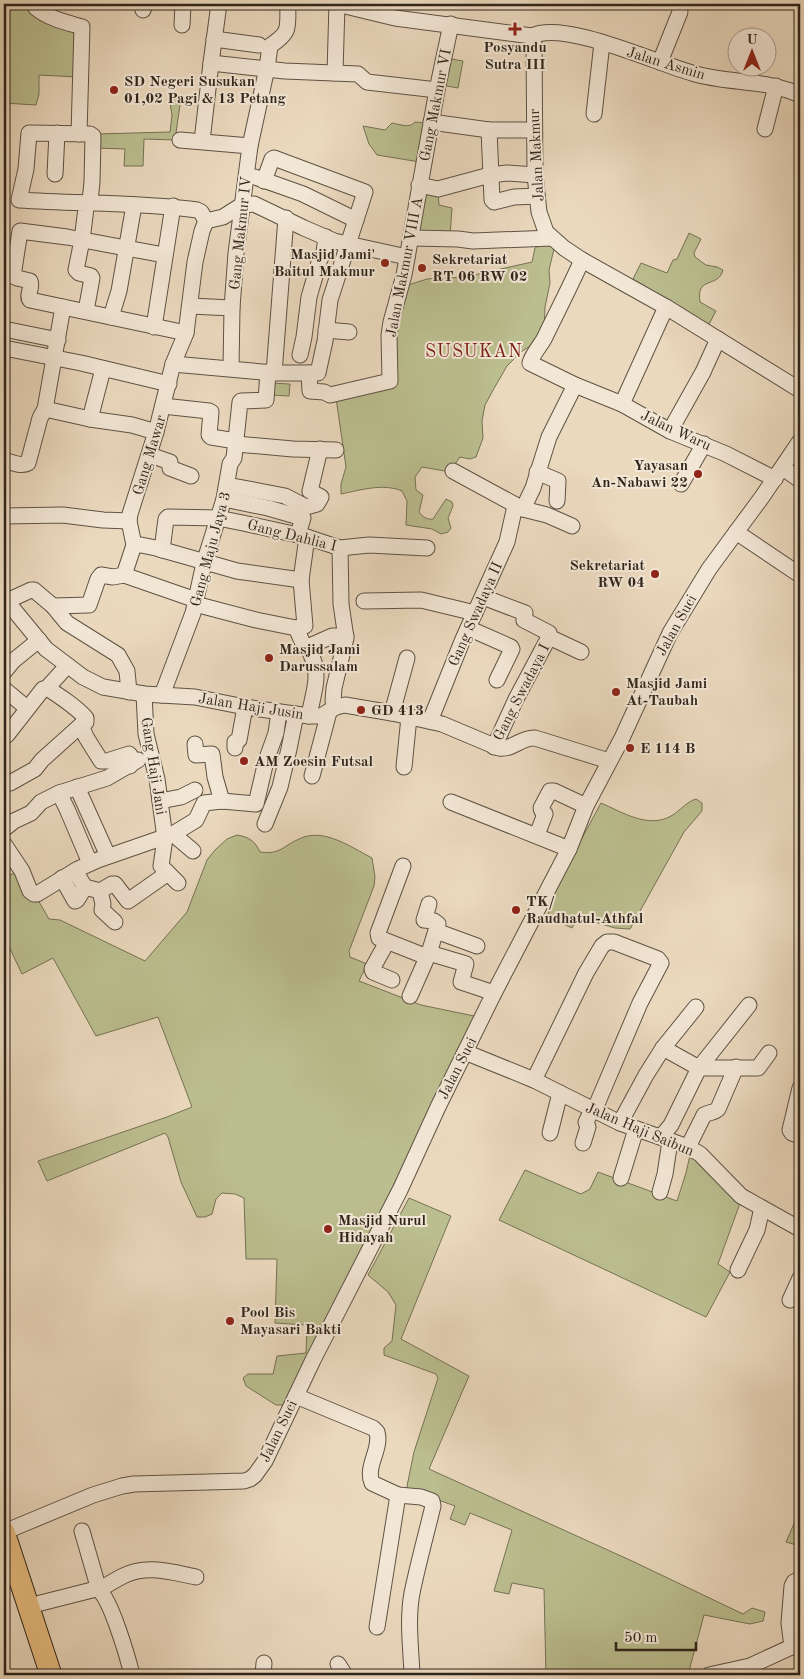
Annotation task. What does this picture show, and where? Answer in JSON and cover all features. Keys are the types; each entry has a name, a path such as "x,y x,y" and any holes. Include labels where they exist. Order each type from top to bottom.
{"highway":[{"path":"4,1532 51,1675"},
{"path":"4,1577 37,1675"}],"street":[{"path":"35,4 36,8 51,18 82,27 79,134"},
{"path":"182,25 183,4"},
{"path":"202,141 219,4"},
{"name":"Gang Makmur IV","path":"231,368 232,308 250,146 270,46 283,37 286,31 288,4"},
{"path":"335,73 337,4 395,18 532,36"},
{"path":"660,62 680,12"},
{"name":"Gang Makmur VI","path":"419,185 451,24"},
{"name":"Jalan Asmin","path":"532,36 539,32 566,32 602,42 698,75 776,86 800,95"},
{"name":"Jalan Makmur","path":"532,36 534,44 536,196 543,225 552,238 582,260 666,307 800,390"},
{"path":"214,39 259,45"},
{"path":"594,114 602,42"},
{"path":"211,63 361,75 363,80 367,82 437,90"},
{"path":"766,129 776,86"},
{"path":"431,122 489,130 534,130"},
{"path":"489,130 490,175 493,201 514,197 536,196"},
{"path":"86,311 92,278 76,270 86,208 90,203 93,136 92,134 29,133 26,169 20,200 54,202 90,203 134,205 173,206 197,210 201,212 206,221"},
{"path":"55,174 57,133"},
{"path":"180,140 250,146"},
{"path":"206,221 195,262 186,333 173,364 271,372 314,371 326,330 330,300 366,192 274,158 264,181"},
{"path":"419,185 438,188 490,175 507,173 535,175"},
{"path":"246,176 303,194 356,220"},
{"name":"Jalan Makmur VIII A","path":"314,371 310,391 324,392 330,396 387,383 391,378 389,335 393,310 403,280 419,185"},
{"path":"206,221 223,217 242,205 254,204 334,241 407,257"},
{"path":"111,317 119,291 134,205"},
{"path":"154,326 173,206"},
{"path":"271,372 286,218"},
{"path":"164,255 20,231 13,276 30,282 28,296 30,300 186,333"},
{"path":"300,355 309,297 320,259 324,252 326,237"},
{"path":"410,238 474,241 552,238"},
{"name":"Jalan Waru","path":"582,260 564,301 530,362 575,385 622,404 670,430 800,480"},
{"path":"190,306 232,308"},
{"path":"4,460 24,465 28,463 40,418 45,409 64,307"},
{"path":"622,404 666,307"},
{"path":"4,329 58,340"},
{"path":"326,330 350,332"},
{"path":"670,430 703,372 718,339"},
{"path":"4,348 81,363 169,384"},
{"name":"Gang Mawar","path":"134,545 129,521 130,514 150,455 173,364"},
{"path":"90,419 103,369"},
{"name":"Gang Maju Jaya 3","path":"162,695 193,613 204,563 226,492 230,464 234,460 240,402 266,400 271,372"},
{"name":"Gang Swadaya II","path":"430,721 468,628 507,542 519,508 533,488 549,437 575,385"},
{"path":"163,406 211,412 209,435 211,437 236,442 336,450"},
{"path":"45,409 90,419 132,425 156,432"},
{"name":"Jalan Suci","path":"4,1532 72,1507 107,1490 134,1484 226,1482 250,1479 265,1460 400,1190 465,1052 570,849 586,806 670,633 709,569 800,442"},
{"path":"681,484 704,444"},
{"path":"226,492 285,496 306,507 317,504 321,497 310,490 320,449"},
{"path":"150,455 170,462 170,468 191,476"},
{"path":"453,471 519,508 572,526"},
{"path":"537,472 558,481 557,500"},
{"path":"53,606 89,604 98,579 101,576 113,577 124,575 196,602 256,620 296,628 306,626 301,580 303,518 268,508 226,492"},
{"path":"4,516 64,516 129,521"},
{"name":"Gang Dahlia I","path":"162,550 167,518 218,518 303,535 340,548 369,545 427,548"},
{"path":"736,532 800,574"},
{"path":"124,575 134,545 141,545 237,571 301,580"},
{"path":"312,776 333,709 334,688 346,636 341,604 340,548"},
{"name":"Gang Haji Jani","path":"7,607 31,590 34,590 53,606 67,623 118,655 128,671 137,693 169,836 169,874 129,901 115,884 100,891"},
{"path":"483,597 525,613 524,620 549,633 549,637 581,652"},
{"path":"364,601 421,600 475,613"},
{"name":"Jalan Haji Jusin","path":"7,607 46,649 67,666 95,684 137,693 195,697 245,707 302,715 321,716 345,705 392,713 448,726 494,747"},
{"path":"265,824 280,787 289,749 316,685 316,672 296,628"},
{"path":"468,628 512,649 497,680"},
{"path":"308,652 332,636 346,636"},
{"name":"Gang Swadaya I","path":"494,747 516,698 549,637"},
{"path":"4,672 13,661 39,640"},
{"path":"392,713 407,658"},
{"path":"4,737 43,689 67,666"},
{"path":"4,783 10,783 35,769 42,760 86,722 86,718 75,706 66,703 46,688"},
{"path":"4,689 27,708"},
{"path":"235,748 235,742 239,740 245,707"},
{"path":"4,844 22,871 28,888 32,893 40,893 69,875 108,856 169,836 196,820 204,803 222,801 256,804 266,761 276,733 279,712"},
{"path":"404,767 409,717"},
{"path":"81,726 101,761 108,761 129,754 130,766"},
{"path":"494,747 506,749 526,739 535,738 609,760"},
{"path":"195,744 196,755 212,754 215,763 215,777 222,801"},
{"path":"4,829 14,820 31,813 41,802 59,793 107,778 130,766 149,752"},
{"path":"77,787 108,856"},
{"path":"160,801 180,797 195,790"},
{"path":"537,835 545,814 541,808 550,791 554,791 586,806"},
{"path":"59,793 90,864"},
{"path":"451,802 570,849"},
{"path":"169,836 193,851"},
{"path":"402,866 378,933 379,938 428,955 466,964 461,982 494,994"},
{"path":"69,875 85,887 100,891 103,904 102,910 115,922"},
{"path":"410,996 428,955 438,923 424,920 429,904"},
{"path":"436,931 477,946"},
{"path":"386,942 372,969 373,972 392,980"},
{"path":"534,1080 581,982 602,946 607,942 614,942 658,959 661,963 640,1003 586,1122 588,1127 583,1143"},
{"path":"660,1192 665,1174 666,1139 671,1124 699,1068 749,1005"},
{"path":"620,1122 663,1048 696,1007"},
{"path":"663,1048 699,1068 758,1068 769,1054"},
{"name":"Jalan Haji Saibun","path":"465,1052 534,1080 636,1129 688,1147 700,1154 741,1196 800,1229"},
{"path":"688,1147 704,1115 708,1112 715,1112 718,1109 736,1067"},
{"path":"800,1088 790,1130 792,1133 800,1136"},
{"path":"550,1132 560,1093"},
{"path":"621,1178 636,1129"},
{"path":"738,1270 757,1230 762,1208"},
{"path":"790,1300 800,1278"},
{"path":"296,1396 373,1428 378,1436 370,1477 372,1483 383,1490 398,1495 421,1497 431,1500 433,1503 410,1609 412,1675"},
{"path":"377,1627 398,1495"},
{"path":"82,1531 97,1583 97,1590 107,1601 132,1675"},
{"path":"29,1606 97,1590 137,1571 159,1569 196,1577"},
{"path":"715,1675 744,1672 796,1645 789,1624 792,1586 794,1582 800,1579"}],"green space":[{"path":"4,4 29,4 76,31 78,77 39,75 39,94 36,105 4,103"},
{"path":"446,58 463,61 458,88 441,85"},
{"path":"175,98 179,101 180,105 175,140 144,139 143,166 124,166 125,149 96,148 96,134 170,132 172,115 170,103"},
{"path":"415,122 426,123 420,162 377,155 369,144 363,126 385,130 392,123 407,126"},
{"path":"421,188 438,192 439,205 452,208 450,236 413,234"},
{"path":"689,233 701,239 694,253 695,257 706,265 723,270 717,279 701,288 700,302 716,311 708,326 633,279 641,263 667,273 673,260 677,259"},
{"path":"542,244 551,246 554,249 549,270 550,283 545,307 544,333 538,341 521,352 507,366 492,392 485,405 482,421 483,438 476,457 470,459 460,457 453,467 445,471 422,467 415,477 416,490 423,495 419,512 424,517 433,519 446,499 452,502 453,506 448,518 451,528 448,532 441,534 432,529 406,525 407,501 402,491 380,487 341,494 341,484 346,467 336,398 392,384 392,327 408,285 427,279 465,277 532,262 535,248"},
{"path":"270,383 290,384 289,396 270,395"},
{"path":"696,799 702,803 702,811 684,832 630,929 615,928 578,917 572,928 547,916 552,905 547,903 601,803 635,818 653,821 671,816"},
{"path":"237,835 251,840 260,852 267,853 277,851 299,839 318,835 337,840 372,858 375,877 374,886 349,951 350,957 367,964 359,981 421,1005 479,1017 361,1249 287,1405 276,1405 246,1386 243,1378 248,1374 273,1374 277,1356 306,1353 307,1325 275,1323 277,1259 246,1259 244,1198 235,1194 222,1193 216,1199 212,1214 205,1217 197,1217 181,1182 168,1137 165,1133 47,1181 38,1161 192,1107 158,1017 96,1036 53,958 22,974 4,936 4,877 18,872 26,879 49,919 60,920 145,961 187,912 207,860 227,839"},
{"path":"686,1144 743,1195 718,1264 730,1272 706,1317 499,1220 525,1170 581,1194 590,1189 598,1172 677,1201 690,1155"},
{"path":"409,1198 451,1216 401,1339 469,1376 429,1469 632,1561 743,1614 752,1608 765,1612 763,1621 750,1624 704,1615 689,1671 643,1675 546,1675 544,1589 512,1583 509,1594 494,1591 512,1530 470,1513 465,1525 450,1519 455,1506 408,1489 407,1486 414,1452 438,1378 436,1374 384,1355 384,1348 392,1341 396,1305 388,1292 368,1275"},
{"path":"800,1510 800,1546 786,1542"}],"place":[{"name":"Posyandu Sutra III","path":"515,29"},
{"name":"SD Negeri Susukan 01,02 Pagi & 13 Petang","path":"114,90"},
{"name":"Masjid Jami' Baitul Makmur","path":"385,263"},
{"name":"Sekretariat RT 06 RW 02","path":"422,268"},
{"name":"Yayasan An-Nabawi 22","path":"698,474"},
{"name":"Sekretariat RW 04","path":"655,574"},
{"name":"Masjid Jami Darussalam","path":"269,658"},
{"name":"Masjid Jami At-Taubah","path":"616,692"},
{"name":"GD 413","path":"361,710"},
{"name":"E 114 B","path":"630,748"},
{"name":"AM Zoesin Futsal","path":"244,761"},
{"name":"TK/ Raudhatul-Athfal","path":"516,910"},
{"name":"Masjid Nurul Hidayah","path":"328,1229"},
{"name":"Pool Bis Mayasari Bakti","path":"230,1321"}],"district":[{"name":"SUSUKAN","path":"474,351"}]}
